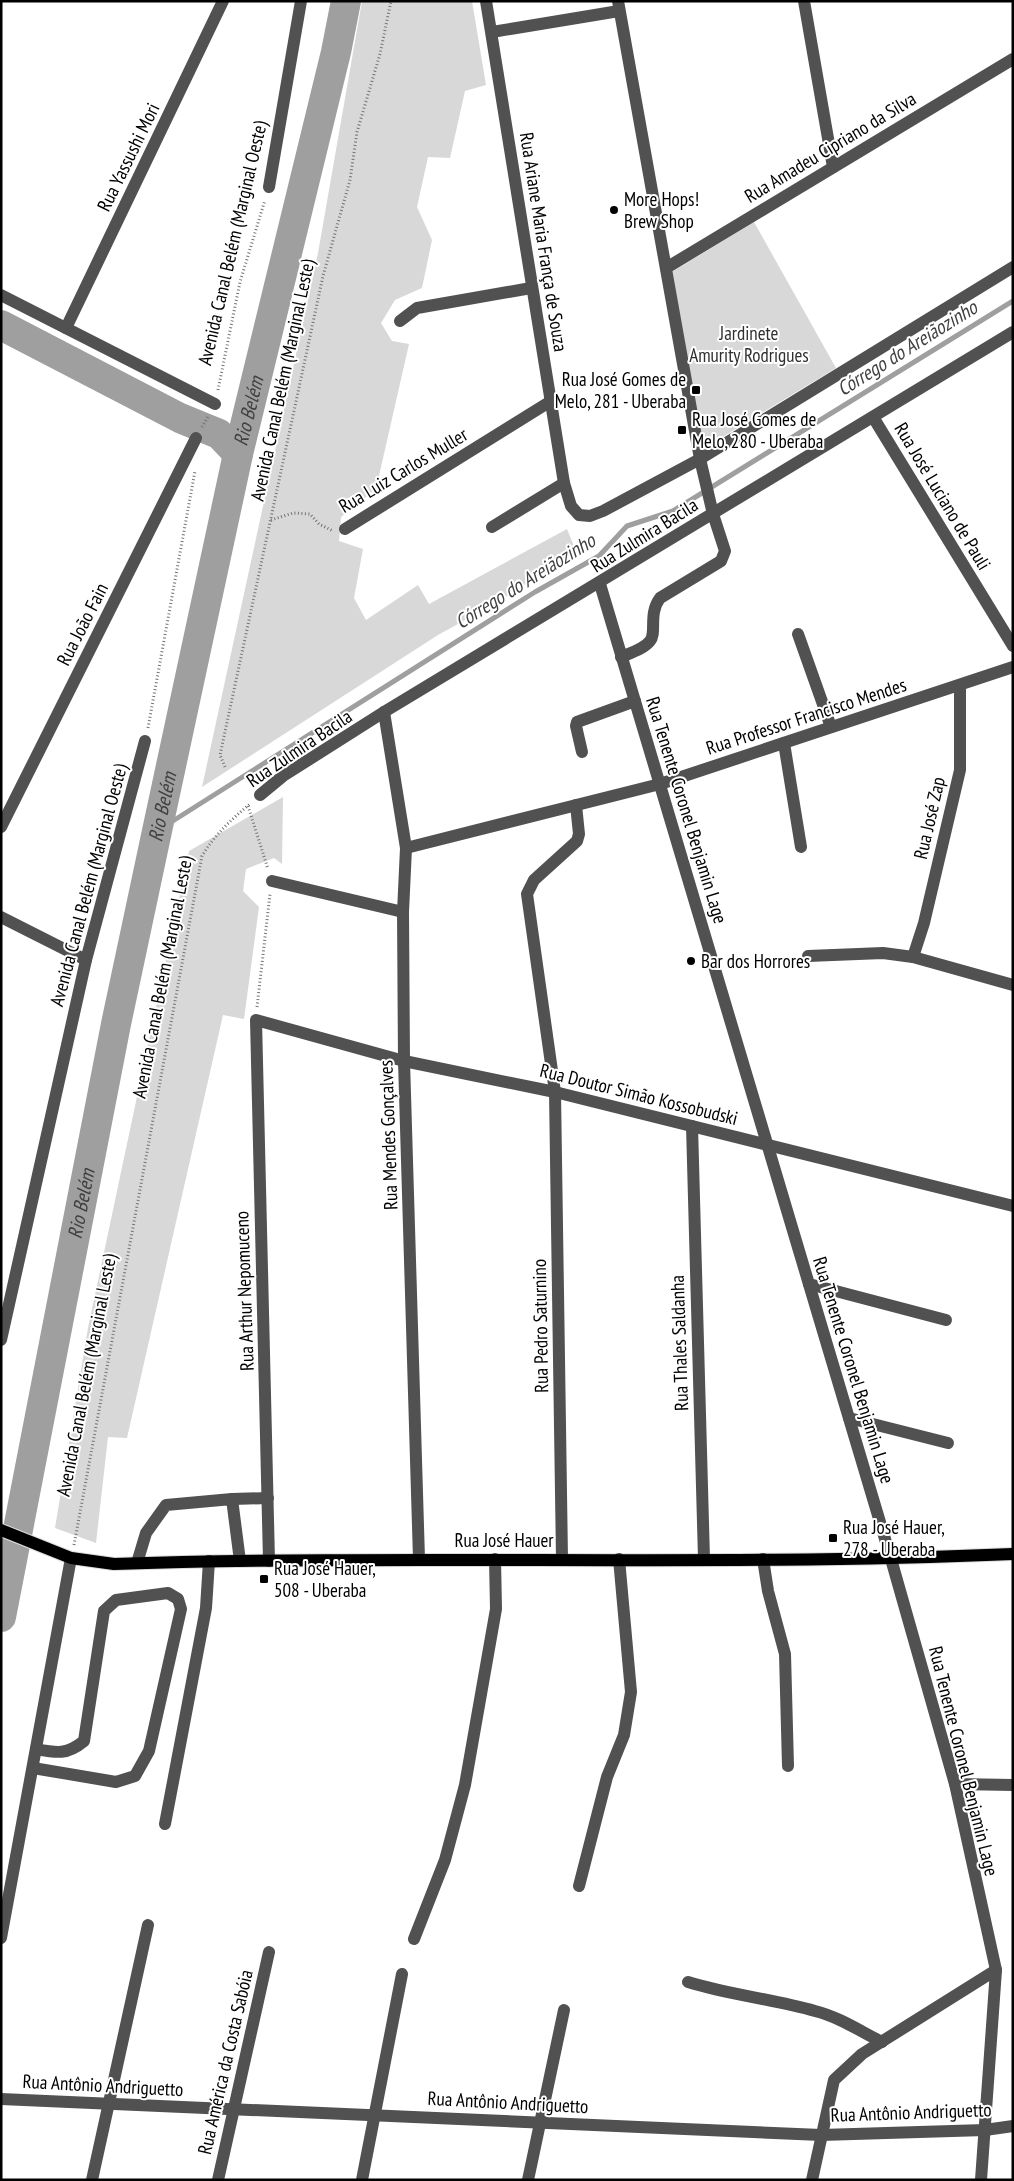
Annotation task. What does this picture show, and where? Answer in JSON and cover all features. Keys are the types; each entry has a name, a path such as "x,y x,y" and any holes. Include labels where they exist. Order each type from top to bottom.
{"main road":[{"name":"Rua José Hauer","path":"1,1530 57,1553 90,1562 419,1559 891,1559 1013,1554"}],"street":[{"name":"Rua Yassushi Mori","path":"66,328 223,1"},
{"name":"Avenida Canal Belém (Marginal Oeste)","path":"269,187 301,1"},
{"name":"Rua Ariane Maria França de Souza","path":"486,1 564,483 571,506 579,515"},
{"path":"804,1 833,167"},
{"path":"492,32 618,6 700,459 713,514 725,551 725,557 660,598 654,607 652,615 652,638 650,642 622,657"},
{"name":"Rua Amadeu Cipriano da Silva","path":"666,268 1013,59"},
{"name":"Rua Zulmira Bacila","path":"579,515 590,516 603,511 700,459 1013,267"},
{"path":"400,321 417,308 531,288"},
{"path":"1,296 215,404"},
{"name":"Rua Zulmira Bacila","path":"260,795 283,776 384,712 600,584 1013,332"},
{"name":"Rua Luiz Carlos Muller","path":"346,529 551,402"},
{"name":"Rua José Luciano de Pauli","path":"873,417 1013,646"},
{"name":"Rua João Fain","path":"1,827 196,438"},
{"path":"492,528 564,483"},
{"name":"Rua Tenente Coronel Benjamin Lage","path":"600,584 891,1559 955,1784 996,1970 981,2180"},
{"path":"798,634 831,728"},
{"name":"Rua Professor Francisco Mendes","path":"406,848 660,784 1013,667"},
{"name":"Rua José Zap","path":"913,958 924,923 960,770 962,729 960,685"},
{"path":"582,752 576,726 577,722 635,701"},
{"name":"Rua Mendes Gonçalves","path":"384,712 406,848 403,912 404,1060 419,1559"},
{"name":"Avenida Canal Belém (Marginal Oeste)","path":"1,1340 86,960 146,741"},
{"path":"784,743 801,847"},
{"name":"Rua Pedro Saturnino","path":"562,1559 555,1092 527,894 534,880 577,841 579,834 576,805"},
{"path":"272,881 403,912"},
{"path":"1,917 86,960"},
{"path":"808,956 882,953 913,958 1013,985"},
{"name":"Rua Doutor Simão Kossobudski","path":"256,1020 404,1060 555,1092 1013,1206"},
{"name":"Rua Arthur Nepomuceno","path":"256,1020 269,1561"},
{"name":"Rua Thales Saldanha","path":"692,1126 704,1559"},
{"path":"809,1284 946,1320"},
{"path":"849,1418 948,1443"},
{"path":"137,1563 146,1533 166,1505 268,1498"},
{"path":"232,1499 240,1561"},
{"path":"1,1938 71,1558"},
{"path":"414,1939 445,1860 465,1785 496,1609 495,1559"},
{"path":"579,1886 607,1777 624,1735 631,1692 619,1559"},
{"path":"763,1559 768,1591 785,1654 788,1766"},
{"path":"165,1824 206,1608 209,1561"},
{"path":"33,1768 116,1782 135,1776 149,1751 181,1609 178,1599 168,1594 116,1600 104,1611 84,1741 72,1751 55,1752 36,1749"},
{"path":"955,1784 1013,1785"},
{"path":"92,2180 148,1925"},
{"name":"Rua América da Costa Sabóia","path":"218,2180 269,1952"},
{"path":"812,2180 834,2080 862,2054 996,1970"},
{"path":"362,2180 402,1974"},
{"path":"688,1982 725,1993 816,2011 844,2022 882,2042"},
{"path":"528,2180 564,2010"},
{"name":"Rua Antônio Andriguetto","path":"1,2099 821,2135 985,2130 1013,2126"}],"path":[{"name":"Avenida Canal Belém (Marginal Leste)","path":"225,767 220,755 323,276 350,180 357,132 380,54 391,1"},
{"name":"Avenida Canal Belém (Marginal Oeste)","path":"196,438 215,404 240,282 269,187"},
{"path":"146,741 194,489 195,467"},
{"name":"Rua Luiz Carlos Muller","path":"271,520 293,513 310,514 319,524 335,532 346,529"},
{"name":"Rua Zulmira Bacila","path":"225,825 260,795"},
{"path":"248,806 272,881 256,1020"},
{"name":"Avenida Canal Belém (Marginal Leste)","path":"71,1558 202,856 212,840 225,825"}],"green space":[{"path":"362,1 472,1 486,85 465,91 450,158 428,157 417,207 432,240 422,288 395,300 381,323 392,341 409,344 376,489 341,517 339,541 363,549 354,598 366,620 418,585 429,604 567,529 576,551 496,603 438,635 202,787 318,253"},
{"name":"Jardinete Amurity Rodrigues","path":"754,222 836,368 703,449 672,272"},
{"path":"283,797 282,864 274,858 246,869 243,891 259,907 244,1019 223,1015 127,1438 108,1437 96,1543 55,1528 88,1328 189,851"}],"waterway":[{"name":"Rio Belém","path":"1,1617 116,1024 157,831 238,454 336,52 346,1"},
{"name":"Córrego do Areiãozinho","path":"157,831 535,592 599,556 627,526 673,511 1013,301"},
{"path":"1,325 180,418 219,434 238,454"}],"place":[{"name":"More Hops! Brew Shop","path":"614,210"},
{"name":"Rua José Gomes de Melo, 281 - Uberaba","path":"696,390"},
{"name":"Rua José Gomes de Melo, 280 - Uberaba","path":"682,430"},
{"name":"Bar dos Horrores","path":"691,961"},
{"name":"Rua José Hauer, 278 - Uberaba","path":"833,1538"},
{"name":"Rua José Hauer, 508 - Uberaba","path":"264,1579"}]}
